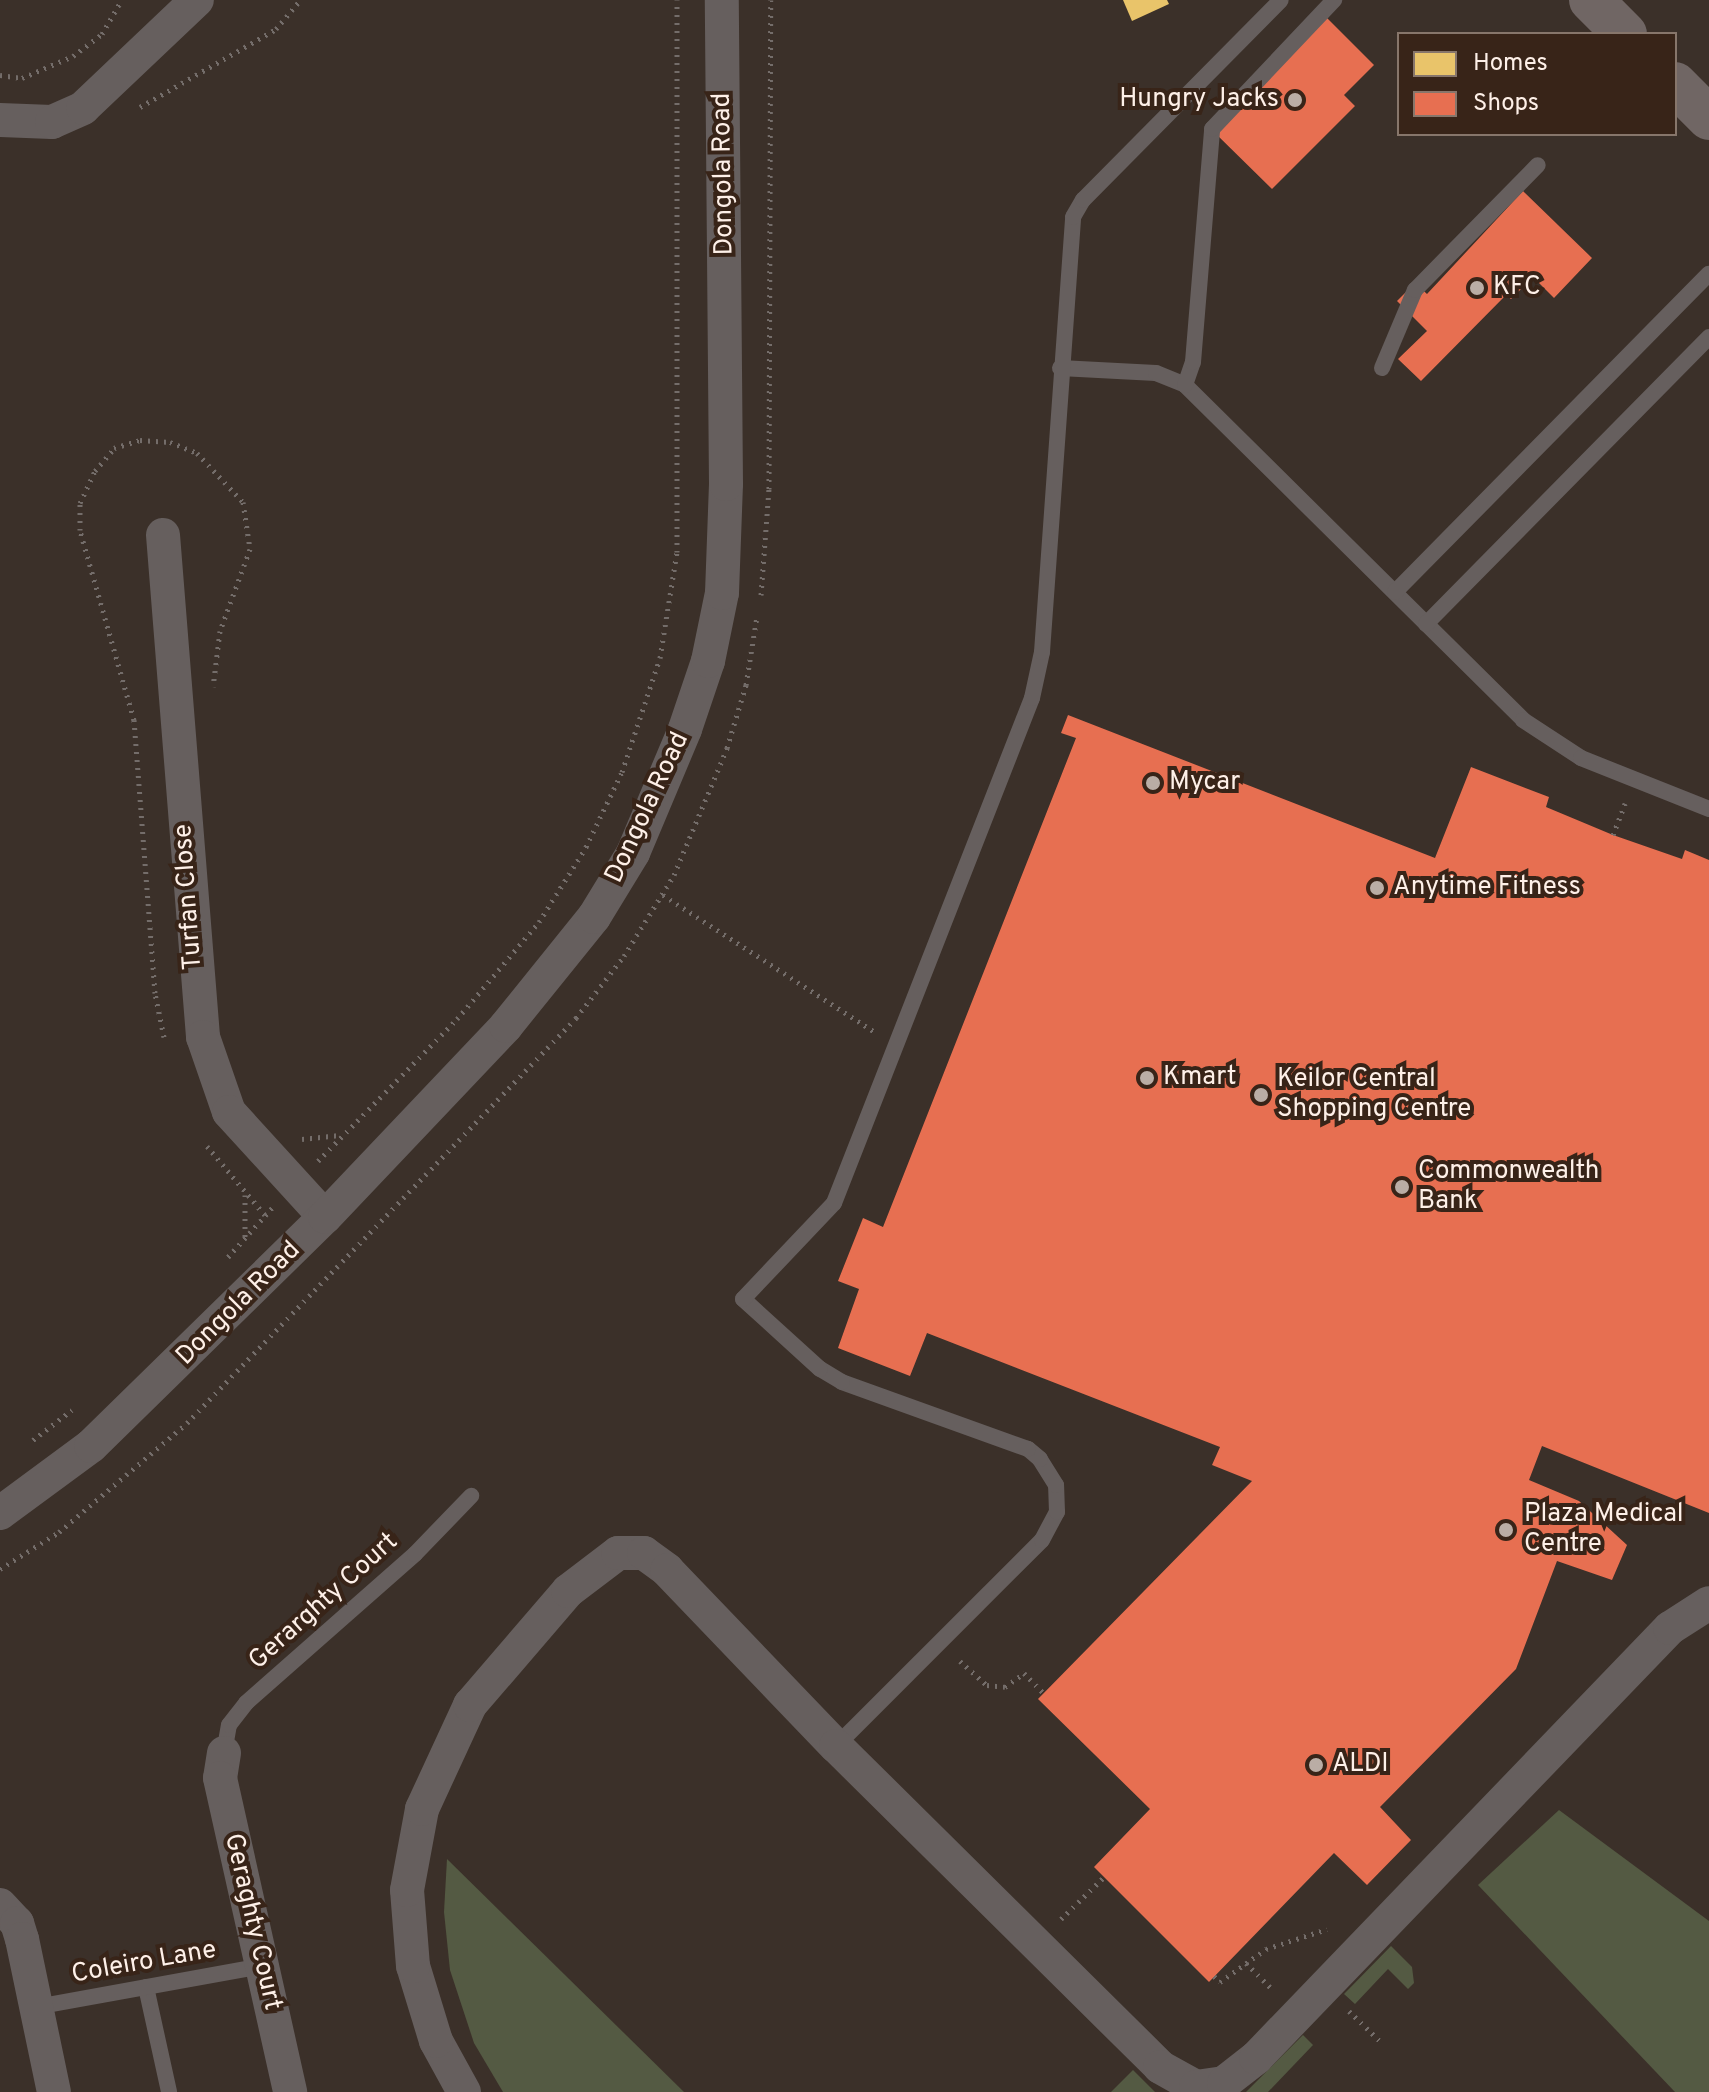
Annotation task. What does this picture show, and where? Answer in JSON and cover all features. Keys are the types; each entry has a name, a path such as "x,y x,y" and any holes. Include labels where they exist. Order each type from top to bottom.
{"main road":[{"path":"1591,0 1623,32"},
{"path":"1677,86 1709,118"}],"street":[{"path":"0,120 42,123 83,108 197,0"},
{"name":"Dongola Road","path":"0,1513 91,1446 325,1217 506,1026 594,917 639,840 708,661 722,593 726,484 722,0"},
{"name":"Turfan Close","path":"163,535 203,1037 229,1112 325,1217"},
{"path":"464,2092 436,2041 413,1966 407,1890 410,1850 435,1771 470,1705 568,1591 618,1553 632,1550 655,1559 836,1746 1160,2067 1177,2079 1210,2087 1234,2077 1256,2058 1670,1628 1707,1606"},
{"name":"Geraghty Court","path":"224,1753 220,1778 290,2092"},
{"path":"0,1905 17,1923 54,2092"}],"lane":[{"path":"836,1746 1048,1533 1057,1512 1049,1470 1013,1443 842,1382 799,1352 743,1299 828,1214 898,1043 1039,672 1073,217 1083,200 1281,0"},
{"path":"1185,385 1193,362 1212,129 1334,0"},
{"path":"1382,368 1415,290 1538,165"},
{"path":"1395,592 1709,274"},
{"path":"1426,624 1709,337"},
{"path":"1060,368 1156,373 1185,385 1426,624 1552,743 1709,809"},
{"name":"Gerarghty Court","path":"224,1753 229,1725 246,1703 415,1554 471,1496"},
{"name":"Coleiro Lane","path":"36,2007 262,1966"},
{"path":"146,1987 169,2092"}],"path":[{"path":"0,75 22,78 73,56 102,34 122,0"},
{"path":"132,111 276,29 300,0"},
{"path":"295,1185 341,1134 457,1019 539,922 586,847 622,772 660,658 677,552 677,0"},
{"path":"0,1569 59,1532 136,1470 248,1363 576,1018 663,895 727,748 746,685 763,582 769,489 771,0"},
{"path":"663,895 857,1024 898,1043"},
{"path":"300,1139 341,1134"},
{"path":"245,1193 245,1238"},
{"path":"939,1642 987,1685 1005,1687 1024,1673 1044,1694"},
{"path":"1214,1976 1220,1982 1266,1949 1293,1941"}],"green space":[{"path":"1559,1810 1709,1921 1709,2092 1675,2092 1478,1885"},
{"path":"447,1859 684,2092 503,2092 474,2043 450,1970 444,1912"},
{"path":"1391,1946 1412,1967 1414,1983 1408,1989 1388,1969 1355,2004 1344,1994"},
{"path":"1303,2035 1313,2045 1268,2092 1246,2092"},
{"path":"1133,2070 1155,2092 1111,2092"}],"building: Homes":[{"path":"1123,0 1167,0 1169,4 1132,21"}],"building: Shops":[{"name":"Hungry Jacks","path":"1327,18 1374,65 1344,95 1355,106 1272,189 1214,132"},
{"name":"KFC","path":"1523,191 1592,258 1554,298 1533,277 1511,299 1506,295 1421,381 1398,359 1427,331 1397,301 1415,283 1427,294"},
{"path":"1068,715 1435,858 1471,767 1549,797 1546,807 1613,835 1682,859 1685,850 1709,860 1709,1513 1542,1446 1529,1480 1579,1501 1627,1545 1612,1580 1557,1561 1516,1669 1380,1807 1411,1840 1367,1885 1334,1853 1209,1982 1094,1867 1150,1809 1038,1699 1252,1481 1212,1465 1220,1447 927,1333 910,1376 838,1348 859,1289 838,1281 863,1218 883,1227 1076,738 1061,733"}],"place":[{"name":"Hungry Jacks","path":"1295,100"},
{"name":"KFC","path":"1477,288"},
{"name":"Mycar","path":"1153,783"},
{"name":"Anytime Fitness","path":"1377,888"},
{"name":"Kmart","path":"1147,1078"},
{"name":"Keilor Central Shopping Centre","path":"1261,1095"},
{"name":"Commonwealth Bank","path":"1402,1187"},
{"name":"Plaza Medical Centre","path":"1506,1530"},
{"name":"ALDI","path":"1316,1765"}]}
